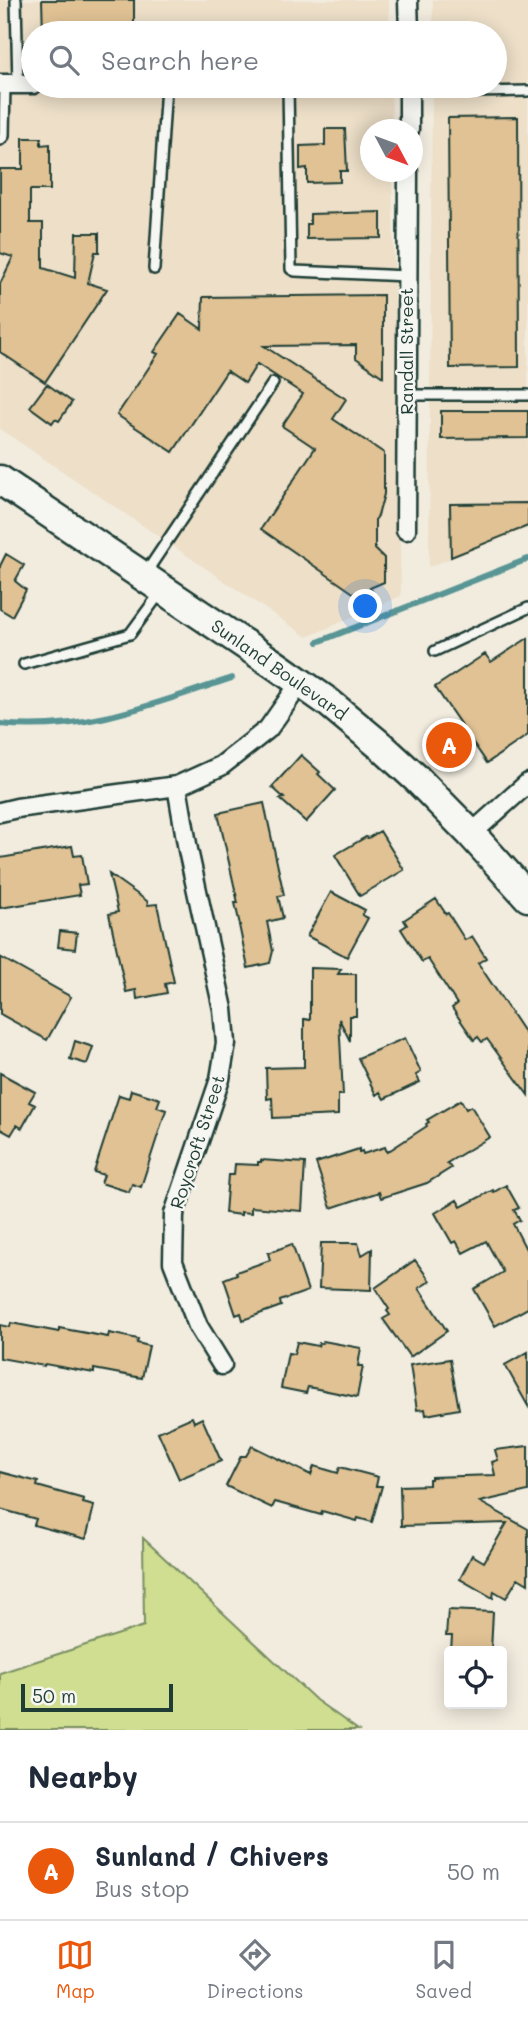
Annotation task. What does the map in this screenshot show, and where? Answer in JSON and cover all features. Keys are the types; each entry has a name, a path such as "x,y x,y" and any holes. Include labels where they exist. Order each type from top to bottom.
{"main road":[{"name":"Sunland Boulevard","path":"0,480 301,682 382,747 471,834 528,897"}],"street":[{"path":"408,0 409,21"},
{"path":"409,98 409,119"},
{"name":"Randall Street","path":"406,530 408,182"},
{"path":"0,812 177,786 221,766 268,729 301,682"},
{"path":"471,834 528,783"},
{"name":"Roycroft Street","path":"177,786 188,850 223,1009 226,1043 217,1090 174,1214 173,1262 198,1326 222,1365"}],"lane":[{"path":"0,140 4,136 14,84 16,0"},
{"path":"507,91 528,91"},
{"path":"154,269 165,98"},
{"path":"288,98 291,269 407,276"},
{"path":"23,664 130,634 153,582 273,383"},
{"path":"407,395 528,394"},
{"path":"435,651 528,608"}],"shaded area":[{"path":"0,0 389,0 390,21 21,21 21,98 391,98 392,119 360,119 360,182 392,182 401,596 307,637 0,429"},
{"path":"433,0 528,0 528,528 429,567 432,98 507,98 507,21 433,21"}],"green space":[{"path":"143,1538 316,1700 358,1730 0,1730 0,1673 144,1626"}],"building":[{"path":"42,0 134,0 134,21 43,21"},
{"path":"518,117 519,367 450,368 448,118"},
{"path":"325,129 345,129 347,171 340,171 340,182 307,183 307,168 300,169 300,146 325,145"},
{"path":"23,138 41,138 41,145 50,144 50,190 30,190 30,223 43,223 43,268 75,278 76,233 99,233 99,252 95,252 88,283 107,289 45,382 0,352 0,284 13,257 0,253 0,169 23,169"},
{"path":"381,212 381,238 307,239 310,214"},
{"path":"383,295 383,377 356,358 356,345 264,346 346,399 333,419 384,453 384,494 375,520 375,549 384,558 384,582 370,588 373,592 359,597 261,529 315,448 282,426 303,394 257,364 245,383 227,371 173,452 117,415 158,354 154,352 180,314 202,329 203,297"},
{"path":"47,384 72,402 59,421 55,419 52,423 30,407"},
{"path":"441,411 528,411 528,438 441,439"},
{"path":"528,503 528,526 451,557 450,504"},
{"path":"6,554 24,565 15,581 26,590 12,616 0,609 0,566"},
{"path":"528,638 528,735 487,763 435,687 485,654 491,662"},
{"path":"301,755 335,790 306,822 280,799 284,798 272,787"},
{"path":"264,803 284,895 278,896 283,918 267,922 273,951 270,963 248,968 235,903 238,903 218,813"},
{"path":"380,831 404,870 360,896 335,855"},
{"path":"72,846 74,856 82,855 87,884 78,885 80,895 0,908 0,858"},
{"path":"109,874 147,901 148,905 157,904 174,982 165,984 167,993 137,999 136,990 126,992 109,914 118,912"},
{"path":"331,892 365,910 362,915 368,918 347,957 307,936"},
{"path":"436,899 465,940 472,936 486,958 478,963 528,1038 528,1095 487,1039 482,1042 478,1037 474,1040 452,1008 457,1004 428,959 422,962 401,929 407,925 404,920"},
{"path":"60,931 77,933 75,949 58,947"},
{"path":"0,957 71,997 47,1040 0,1014"},
{"path":"310,968 341,969 338,974 356,974 356,1016 350,1016 350,1041 339,1019 343,1095 338,1095 338,1115 273,1118 272,1098 267,1099 266,1068 304,1067 304,1019 310,1020"},
{"path":"405,1038 421,1072 416,1075 420,1082 384,1099 380,1092 376,1095 358,1058"},
{"path":"75,1041 93,1047 87,1064 70,1059"},
{"path":"0,1073 35,1092 29,1102 35,1105 22,1128 17,1125 11,1135 0,1129"},
{"path":"131,1090 160,1099 157,1107 166,1110 141,1187 132,1184 129,1192 101,1183 104,1175 94,1172 119,1095 129,1098"},
{"path":"461,1100 466,1109 471,1106 490,1137 447,1163 451,1168 427,1183 381,1198 379,1192 331,1208 316,1163 359,1149 363,1154 385,1147 387,1152 427,1126 427,1120"},
{"path":"261,1160 305,1163 302,1211 251,1207 251,1213 225,1213 228,1175 234,1175 235,1164 258,1165"},
{"path":"506,1185 519,1208 514,1210 520,1220 513,1224 528,1253 528,1308 495,1326 474,1289 503,1272 486,1241 463,1253 456,1241 452,1243 435,1213 457,1200 461,1207"},
{"path":"321,1243 358,1243 362,1255 372,1249 371,1290 319,1288"},
{"path":"292,1244 308,1291 280,1301 281,1306 243,1320 241,1313 236,1315 224,1279 270,1260 268,1253"},
{"path":"415,1260 430,1281 419,1288 447,1331 410,1357 383,1319 390,1315 387,1311 389,1309 375,1288"},
{"path":"11,1323 59,1332 59,1328 108,1337 109,1333 138,1339 137,1343 149,1346 142,1378 94,1369 94,1373 0,1358 0,1325 10,1327"},
{"path":"323,1341 361,1348 358,1366 363,1366 357,1397 308,1387 306,1393 281,1388 288,1353 294,1354 297,1342 318,1346"},
{"path":"528,1352 528,1406 505,1365"},
{"path":"450,1359 459,1409 426,1415 425,1409 417,1410 410,1365"},
{"path":"192,1417 194,1422 202,1418 221,1461 179,1479 158,1432"},
{"path":"252,1446 311,1475 314,1466 338,1473 340,1467 378,1477 376,1486 382,1486 372,1522 358,1518 357,1521 322,1511 321,1515 275,1502 272,1508 226,1486 241,1456 246,1456"},
{"path":"528,1446 528,1491 480,1502 528,1529 528,1584 518,1578 506,1598 494,1591 493,1598 460,1579 472,1555 484,1562 507,1523 401,1526 400,1486 429,1485 431,1477 495,1475 492,1462 498,1460 495,1450"},
{"path":"0,1472 38,1482 37,1486 84,1499 83,1503 94,1506 86,1539 34,1525 36,1519 0,1509"},
{"path":"448,1610 493,1612 491,1646 451,1646 452,1636 446,1636"}],"waterway":[{"path":"318,642 528,559"},
{"path":"0,724 31,726 90,720 146,706 232,678"}],"place":[{"name":"Sunland / Chivers","path":"449,745"}]}
